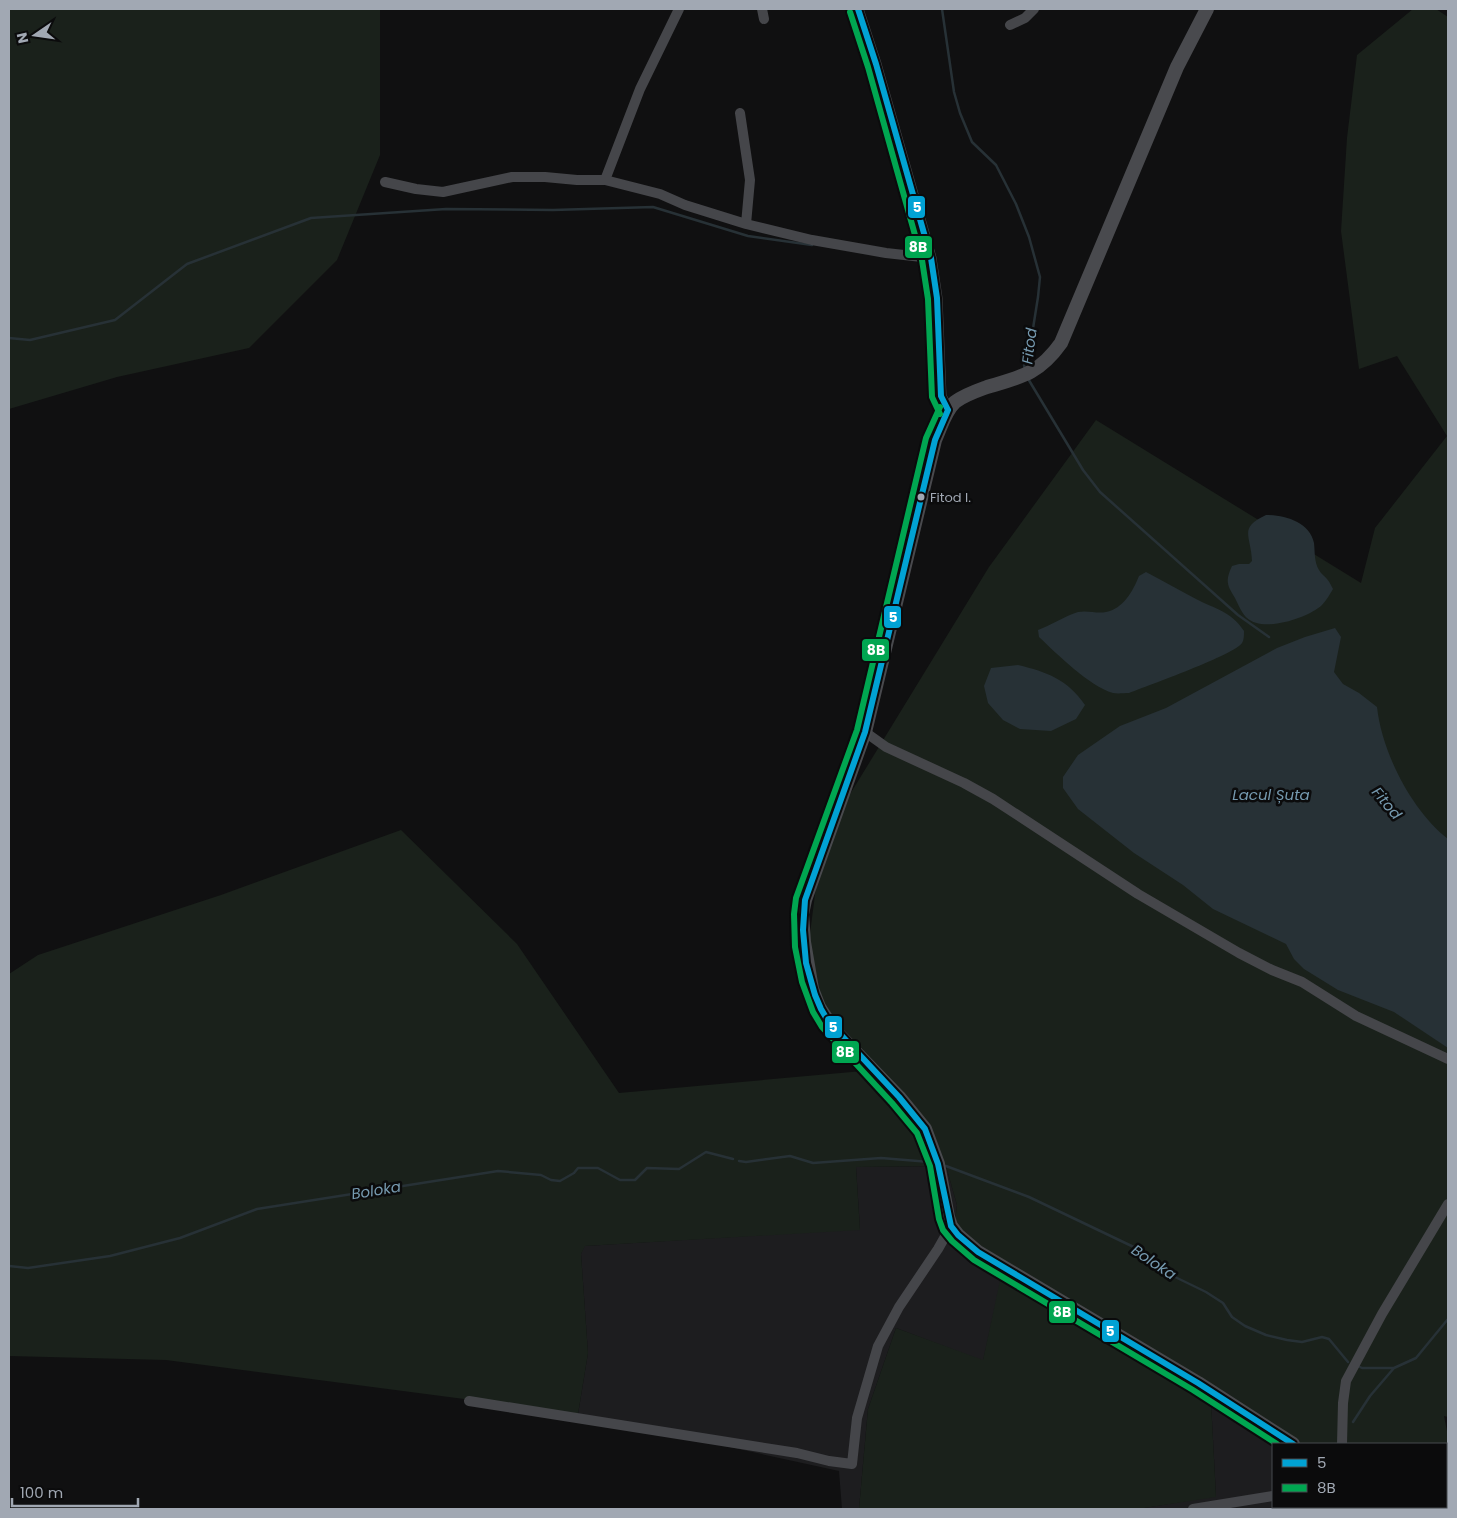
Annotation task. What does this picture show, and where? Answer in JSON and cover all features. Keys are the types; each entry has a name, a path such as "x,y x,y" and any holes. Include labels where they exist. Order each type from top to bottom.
{"main road":[{"path":"1208,9 1177,67 1070,325 1052,356 1044,364 1026,375 971,393 954,403 948,410 935,440 864,732 805,900 802,928 812,989 823,1015 838,1034 899,1096 924,1129 938,1164 948,1217 951,1226 958,1235 978,1252 1198,1383 1291,1443"}],"street":[{"path":"605,180 640,89 679,9"},
{"path":"858,9 876,64 931,258 937,298 941,396 948,410"},
{"path":"1010,25 1025,18 1034,9"},
{"path":"740,114 750,180 746,224"},
{"path":"385,182 416,189 444,192 512,177 605,180 660,194 685,205 746,224 812,240 886,253 931,258"},
{"path":"864,732 886,747 964,782 1138,894 1239,953 1272,970 1302,982 1356,1016 1448,1059"},
{"path":"1342,1443 1343,1404 1346,1381 1373,1329 1448,1204"},
{"path":"468,1401 797,1453 829,1461 852,1464 857,1418 878,1346 899,1307 951,1226"},
{"path":"1193,1509 1272,1496"}],"shaded area":[{"path":"9,9 380,9 380,155 337,260 249,348 117,377 9,409"},
{"path":"1413,9 1436,9 1448,17 1448,1417 1444,1416 1448,1436 1448,1465 1447,1443 1273,1443 1211,1402 1216,1497 1138,1509 859,1509 868,1409 896,1328 983,1360 1001,1276 953,1239 957,1205 946,1166 856,1167 860,1230 585,1246 581,1254 588,1353 578,1414 166,1360 9,1356 9,974 38,955 221,895 401,830 517,944 619,1093 863,1071 802,996 822,840 989,567 1096,420 1361,583 1375,528 1447,436 1397,356 1359,369 1341,231 1347,138 1357,55"},
{"path":"946,1166 957,1205 953,1239 1002,1276 983,1361 896,1328 868,1409 859,1509 842,1509 839,1471 578,1414 588,1353 581,1254 584,1246 860,1229 856,1167"},
{"path":"1211,1402 1273,1443 1272,1508 1447,1508 1448,1465 1448,1509 1138,1509 1216,1496"}],"water":[{"path":"1266,515 1288,518 1302,525 1307,530 1312,536 1314,543 1317,567 1333,589 1323,603 1307,615 1274,624 1254,622 1247,618 1240,609 1228,583 1228,576 1232,566 1249,564 1252,561 1249,528"},
{"path":"1146,572 1234,619 1244,631 1243,640 1236,648 1190,669 1129,693 1113,693 1094,684 1074,669 1039,637 1038,630 1078,612 1112,610 1127,598 1139,576"},
{"name":"Lacul Șuta","path":"1335,628 1341,637 1334,672 1343,684 1359,693 1377,707 1385,743 1401,780 1422,813 1448,839 1448,1048 1394,1012 1338,990 1304,969 1294,959 1286,944 1213,909 1183,885 1134,853 1078,809 1063,788 1063,777 1078,755 1120,726 1166,708 1277,648"},
{"path":"1018,665 1056,678 1071,689 1085,705 1076,719 1051,731 1020,729 1003,720 988,703 984,686 991,668"}],"waterway":[{"name":"Fitod","path":"942,9 954,92 960,113 972,142 996,165 1016,204 1029,237 1040,277 1031,341 1024,365 1025,370"},
{"path":"9,338 30,340 115,320 187,264 311,218 446,209 553,210 653,207 748,236 812,245"},
{"name":"Fitod","path":"1027,377 1083,470 1100,492 1238,615 1269,637"},
{"name":"Boloka","path":"9,1266 28,1268 110,1256 180,1238 257,1209 498,1171 541,1175 551,1180 560,1181 574,1173 578,1168 598,1168 620,1180 635,1180 647,1168 679,1169 706,1152 733,1159"},
{"name":"Boloka","path":"739,1161 746,1162 790,1156 813,1163 881,1158 930,1162"},
{"name":"Boloka","path":"946,1166 1029,1197 1140,1250 1171,1275 1206,1292 1223,1303 1232,1317 1245,1326 1266,1335 1287,1340 1302,1342 1322,1337 1329,1339 1348,1362"},
{"name":"Boloka","path":"1358,1366 1362,1368 1394,1368 1416,1358 1448,1319"},
{"path":"1353,1422 1370,1396 1394,1368"}],"transit line":[{"name":"5","path":"858,9 876,64 931,258 937,298 941,396 948,410"},
{"name":"8B","path":"850,12 868,67 922,260 928,299 932,397 940,414"},
{"name":"8B","path":"940,407 926,438 857,730 796,898 794,914 795,947 802,982 813,1012 822,1027 917,1133 930,1166 939,1219 943,1230 952,1241 974,1260 1193,1390 1275,1443"},
{"name":"5","path":"948,410 935,440 865,732 805,900 803,930 806,963 815,995 828,1021 899,1097 925,1129 938,1164 951,1226 958,1235 978,1252 1198,1383 1291,1443"}],"place":[{"name":"Fitod I.","path":"921,497"}]}
